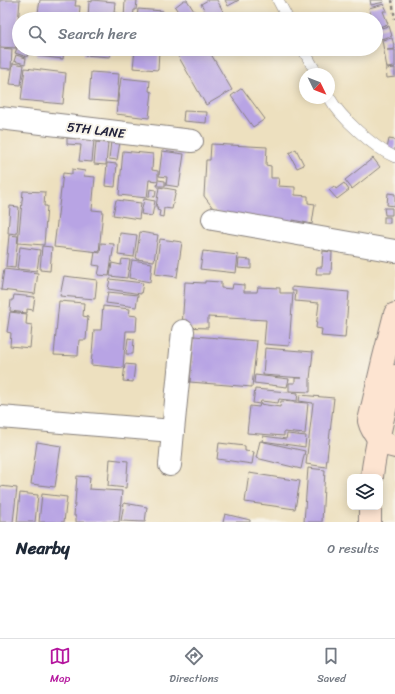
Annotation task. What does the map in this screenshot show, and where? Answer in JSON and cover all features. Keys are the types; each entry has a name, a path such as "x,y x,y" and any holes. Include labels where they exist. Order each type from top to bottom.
{"main road":[{"path":"387,442 370,426 370,416 395,314"},
{"path":"372,474 373,467 387,442 381,420 395,376"},
{"path":"370,510 370,522"}],"street":[{"name":"5TH LANE","path":"0,118 192,141"},
{"path":"213,219 395,251"},
{"path":"170,465 183,331"},
{"path":"0,417 173,431"}],"lane":[{"path":"278,0 284,12"},
{"path":"307,56 314,68"},
{"path":"333,104 338,112 365,137 395,157"}],"path":[{"path":"392,0 395,19"}],"building":[{"path":"0,0 20,0 19,12 12,12 12,48 0,47"},
{"path":"40,0 76,0 75,6 80,6 80,12 38,12"},
{"path":"92,0 115,2 114,12 88,12 89,1 92,2"},
{"path":"125,0 137,0 136,10 134,10 134,12 124,12"},
{"path":"184,0 187,0 195,12 178,12 175,7"},
{"path":"208,0 217,0 223,12 206,12 201,4"},
{"path":"225,0 239,0 228,6"},
{"path":"370,0 383,0 384,2 371,5"},
{"path":"384,4 387,11 383,11 388,24 383,26 383,12 370,12 369,8"},
{"path":"138,9 163,11 163,12 138,12"},
{"path":"389,26 392,36 383,38 383,28"},
{"path":"392,38 395,49 387,50 395,50 395,67 387,68 383,40"},
{"path":"0,48 12,49 11,69 0,68"},
{"path":"16,56 26,58 25,64 14,61"},
{"path":"37,56 63,56 63,59"},
{"path":"134,56 159,56 158,70 133,68"},
{"path":"178,56 212,56 232,90 206,105"},
{"path":"13,63 24,65 21,85 10,84"},
{"path":"25,68 66,73 63,104 21,100"},
{"path":"395,68 395,77 387,78 386,69"},
{"path":"91,72 119,74 117,102 89,100"},
{"path":"121,78 150,81 149,91 152,92 149,118 116,114"},
{"path":"242,88 265,119 253,127 231,96"},
{"path":"184,111 207,112 206,123 183,121"},
{"path":"67,138 94,140 92,162 79,161 81,145 67,144"},
{"path":"389,139 395,140 395,151 387,149"},
{"path":"111,141 120,142 117,160 109,159"},
{"path":"96,142 108,143 106,165 94,164"},
{"path":"211,144 267,147 266,165 271,166 271,178 279,178 278,186 295,187 295,195 308,196 308,203 315,204 312,224 293,220 293,228 216,212 204,196 206,160 210,160"},
{"path":"296,149 304,165 297,168 289,153"},
{"path":"123,151 153,154 152,170 158,171 158,180 165,181 165,186 157,186 158,181 149,180 147,198 119,195"},
{"path":"162,151 184,154 179,187 166,185 167,177 159,176"},
{"path":"373,158 380,167 352,189 345,180"},
{"path":"107,163 117,164 115,187 105,186"},
{"path":"72,169 85,171 84,176 95,177 92,210 103,211 99,252 54,247 63,173 72,174"},
{"path":"344,183 349,190 337,199 329,190 334,186 336,189"},
{"path":"159,187 176,190 172,209 164,208 163,217 159,216 160,211 157,210 158,207 156,207"},
{"path":"150,189 156,190 155,197 149,196"},
{"path":"23,191 45,192 44,206 47,206 44,245 18,243"},
{"path":"388,193 395,194 395,206 387,205"},
{"path":"144,199 155,201 152,216 141,214"},
{"path":"116,200 141,203 139,219 113,215"},
{"path":"10,206 19,207 17,234 8,233"},
{"path":"384,208 392,208 392,215 385,215"},
{"path":"384,217 390,217 390,223 384,223"},
{"path":"140,232 158,235 154,261 136,259"},
{"path":"120,233 137,235 134,257 118,255"},
{"path":"9,235 18,236 15,268 6,267"},
{"path":"160,239 182,242 177,277 155,274"},
{"path":"101,243 114,244 109,276 98,275 100,266 93,265 95,252 100,253"},
{"path":"42,246 52,247 50,271 40,270"},
{"path":"20,247 40,250 37,271 17,269"},
{"path":"203,251 238,255 236,273 200,269"},
{"path":"323,251 332,252 331,274 316,274 317,267 322,267"},
{"path":"122,259 130,260 127,278 110,276 112,263 121,265"},
{"path":"239,259 251,260 251,269 238,268"},
{"path":"132,260 152,263 150,282 129,278"},
{"path":"4,269 38,273 35,294 1,290"},
{"path":"64,276 97,280 95,299 60,296"},
{"path":"110,279 143,283 141,294 108,289"},
{"path":"205,281 221,282 221,288 232,289 233,284 244,285 244,292 257,292 258,287 280,288 280,293 293,293 289,346 264,344 266,320 208,317 208,328 182,327 185,282 205,283"},
{"path":"292,287 349,292 345,338 321,336 322,329 316,328 319,303 295,301 296,291 292,291"},
{"path":"108,292 138,295 136,307 106,303"},
{"path":"14,295 35,297 33,310 27,309 27,313 10,311 11,300 13,300"},
{"path":"59,301 84,303 83,316 88,317 86,340 79,340 78,356 54,355"},
{"path":"103,306 130,309 129,315 137,316 136,331 126,331 123,368 91,365 94,330 101,330"},
{"path":"10,312 27,314 26,324 32,325 30,348 10,346 11,333 7,332"},
{"path":"194,336 257,341 252,387 190,382"},
{"path":"128,338 134,339 133,354 126,354"},
{"path":"265,348 313,352 310,392 289,391 289,383 295,383 295,378 302,378 263,375"},
{"path":"125,364 135,365 133,382 123,381"},
{"path":"255,375 289,379 287,387 254,383"},
{"path":"255,389 298,393 297,401 279,399 278,403 261,401 260,404 253,403"},
{"path":"300,395 334,398 326,467 306,464 313,403 299,401"},
{"path":"281,401 308,403 305,434 284,432 284,436 247,433 250,406 259,407 260,404 280,407"},
{"path":"287,434 306,436 305,447 262,441 263,436 286,439"},
{"path":"260,441 305,451 301,469 256,458"},
{"path":"37,442 61,446 55,487 31,484"},
{"path":"219,443 245,446 245,451 254,452 252,464 217,459"},
{"path":"110,459 128,461 126,488 108,486"},
{"path":"308,468 325,470 322,522 304,522"},
{"path":"249,473 300,481 295,509 245,502"},
{"path":"77,476 90,477 89,489 122,491 119,522 76,522 76,516 74,516"},
{"path":"0,486 17,488 13,522 0,522"},
{"path":"20,493 38,495 35,522 17,522"},
{"path":"42,494 67,497 64,522 39,522"},
{"path":"124,503 147,507 145,522 121,521"},
{"path":"225,514 250,520 250,522 223,522"}]}
